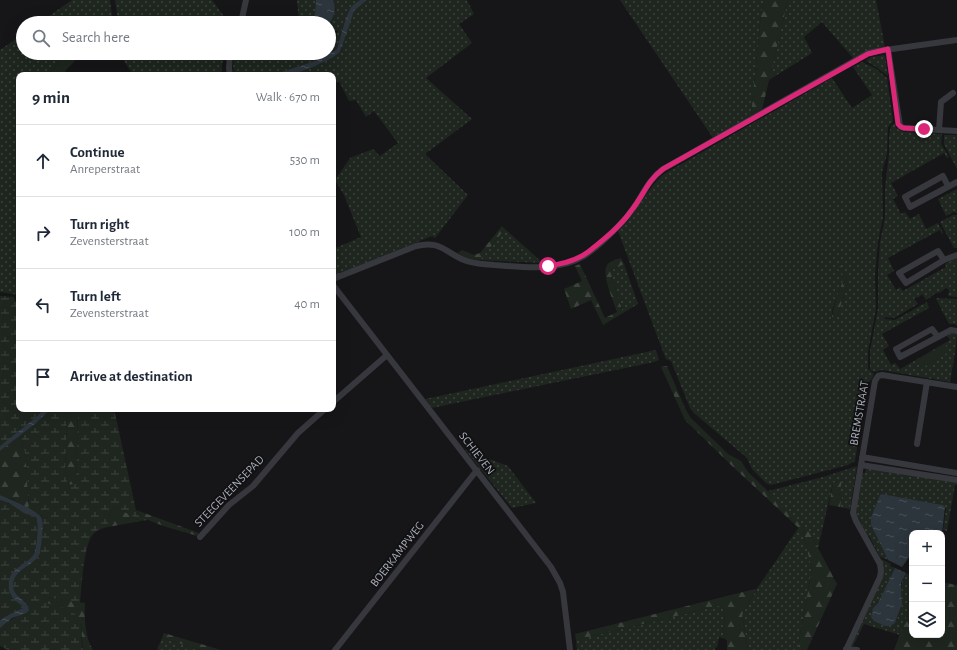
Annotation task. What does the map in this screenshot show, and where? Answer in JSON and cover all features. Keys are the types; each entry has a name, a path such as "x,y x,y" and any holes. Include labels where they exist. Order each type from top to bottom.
{"street":[{"path":"243,16 246,0"},
{"path":"336,278 416,246 425,244 442,247 464,260 474,263 526,268 558,265 576,260 588,252 625,219 635,206 652,178 663,169 868,54 888,49 957,40"},
{"path":"888,49 900,126 904,128 957,131"},
{"path":"230,60 230,72"},
{"path":"939,130 941,102 953,93"},
{"path":"948,186 943,176 905,197 910,207 957,182"},
{"path":"944,260 938,251 899,273 906,283 944,260 957,255"},
{"name":"SCHIEVEN","path":"336,290 551,567 563,592 570,650"},
{"path":"938,337 932,329 896,349 900,357 938,337 951,330 957,331"},
{"path":"336,399 387,355"},
{"name":"BREMSTRAAT","path":"862,457 876,378 882,375 957,387"},
{"path":"917,444 927,382"},
{"name":"STEEGEVEENSEPAD","path":"200,537 229,506 253,486 298,433 321,412"},
{"path":"857,650 846,650 880,577 881,571 880,564 853,513 862,457 957,473"},
{"path":"861,464 957,480"},
{"name":"BOERKAMPWEG","path":"335,650 476,470"}],"green space":[{"path":"72,0 110,0 112,16 49,16"},
{"path":"115,0 212,0 224,16 117,16"},
{"path":"297,0 316,0 314,16 298,16"},
{"path":"333,0 360,0 352,6 347,14 336,50 338,30 336,31 336,16 333,16 335,5"},
{"path":"367,0 467,0 474,14 459,24 472,43 426,78 472,119 425,154 468,195 435,238 432,236 336,275 336,248 361,237 344,195 336,182 336,179 350,158 373,149 380,156 398,143 374,111 366,117 356,100 349,101 339,81 336,82 336,72 298,72 328,60 336,60 336,55 341,51 354,11"},
{"path":"620,0 764,0 761,14 751,116 713,138"},
{"path":"764,0 788,0 762,110 751,116 761,14"},
{"path":"788,0 876,0 885,47 854,59 822,22 804,37 812,53 769,80"},
{"path":"16,39 16,60 56,60 59,64 50,72 16,72 16,295 0,292 0,50"},
{"path":"884,55 888,76 866,61 871,57"},
{"path":"56,60 75,61 65,71 66,72 50,72 59,64"},
{"path":"123,60 223,60 221,72 131,72"},
{"path":"234,60 318,60 281,72 234,72"},
{"path":"862,62 875,68 887,78 893,121 888,127 887,154 882,172 883,217 878,242 875,275 876,309 868,351 868,369 874,374 872,379 867,383 855,461 848,465 771,485 766,483 752,469 747,458 690,408 671,361 666,359 618,231 631,217 657,180 664,174 832,78 852,108 872,95 853,67","holes":["843,275 848,282 836,320 831,320 833,307 843,281"]},
{"path":"895,123 896,128 904,132 942,134 941,144 949,157 947,158 944,153 891,183 898,196 893,199 901,214 905,212 910,219 919,214 926,229 938,223 943,233 942,234 940,230 888,258 894,271 887,275 896,290 900,287 903,291 946,267 945,264 957,258 957,297 948,296 949,290 946,288 941,292 933,294 934,295 926,300 922,294 919,297 914,298 918,304 894,318 885,317 885,319 895,320 927,302 929,308 882,334 889,346 883,350 891,365 895,363 900,369 950,340 947,336 952,333 957,333 950,382 882,370 875,372 870,370 870,351 878,308 878,273 880,242 885,217 885,188 889,154 889,136 891,126"},
{"path":"944,135 957,135 957,169 944,144"},
{"path":"957,189 957,213 953,212 946,216 938,199"},
{"path":"953,215 957,215 957,248 954,248 940,222"},
{"path":"502,226 505,229 480,260 468,259 458,253 462,250 474,255 480,253"},
{"path":"505,229 543,263 480,260"},
{"path":"621,258 624,264 610,271 623,313 603,325 591,300 571,309 564,289 582,281 575,266 580,264 605,318 617,312 607,281 606,269 610,262"},
{"path":"624,264 638,304 623,313 610,271"},
{"path":"841,266 848,276 848,282 836,320 831,320 836,299 843,281 843,275 837,268"},
{"path":"0,296 14,297 16,303 16,412 41,412 0,446"},
{"path":"936,298 957,299 957,326 955,324 949,324"},
{"path":"945,344 949,352 922,368 918,360"},
{"path":"656,350 659,360 654,362 432,408 425,399"},
{"path":"667,366 690,417 728,454 741,461 748,472 809,531 837,584 807,650 798,650 812,569 803,532 685,420 661,367"},
{"path":"48,412 69,412 67,414 65,475 70,485 74,484 76,480 78,412 115,413 136,510 138,514 148,520 141,521 116,507 113,508 109,516 108,527 100,529 94,533 87,546 80,603 47,597 47,603 69,610 77,616 80,621 83,650 8,650 0,646 0,628 29,609 26,603 14,591 13,582 22,570 37,558 41,545 42,518 29,509 26,458 21,435"},
{"path":"69,412 78,412 76,480 74,484 70,485 65,475 67,414"},
{"path":"21,435 26,458 29,509 14,500 0,495 0,451"},
{"path":"465,450 508,466 536,503 512,508"},
{"path":"857,466 850,509 840,507 842,496 838,493 838,490 841,486 842,480 833,483 818,548 814,540 768,491 823,477"},
{"path":"868,468 957,483 957,485 955,485 947,531 943,530 946,509 943,505 882,494 880,495 871,517 871,525 888,560 880,557 869,536 867,536 856,513 861,473 865,473 866,469"},
{"path":"842,480 841,486 838,490 839,494 842,496 840,507 829,505 833,483"},
{"path":"0,500 36,517 37,541 34,554 10,577 9,590 16,601 23,606 23,608 0,620"},
{"path":"116,507 141,521 108,527 110,513 113,508"},
{"path":"136,510 199,533 197,536 154,523 140,515"},
{"path":"799,527 803,532 812,568 798,650 748,650 742,614 758,587"},
{"path":"879,558 891,564 890,566 895,568 878,603 873,608 897,620 902,604 902,582 906,573 909,574 909,610 900,635 864,624 852,648 850,646 883,575"},
{"path":"945,583 957,585 957,650 894,650 909,610 909,638 945,638"},
{"path":"755,589 756,590 742,614 748,650 727,650 727,640 725,639 723,632 725,615 722,605 576,640 575,634"},
{"path":"47,597 85,603 85,621 88,640 93,650 83,650 81,625 46,603"},
{"path":"722,605 725,615 723,632 725,639 719,637 715,650 577,650 576,640"},
{"path":"164,633 221,650 201,650 162,638"},
{"path":"162,638 201,650 157,650"}],"water":[{"path":"316,0 333,0 335,6 333,16 314,16"},
{"path":"360,0 367,0 354,11 340,52 336,55 336,50 345,20 353,5"},
{"path":"318,60 328,60 299,72 281,72"},
{"path":"41,412 48,412 35,424 0,451 0,446"},
{"path":"882,494 943,505 945,507 942,530 909,530 909,557 902,567 888,560 871,525 871,517 880,495"},
{"path":"0,495 36,513 42,519 43,527 40,553 34,562 17,574 13,584 13,589 26,603 29,610 26,613 12,618 0,628 0,620 23,608 23,606 11,595 9,590 9,582 13,572 34,554 37,541 37,521 36,517 24,513 9,503 0,500"},
{"path":"895,568 906,573 901,583 902,604 895,623 890,626 885,626 874,621 871,617 873,608 878,603"}],"route":[{"path":"548,266 576,260 601,242 631,212 648,183 663,169 868,54 888,49 898,124 904,128 924,129"}]}
